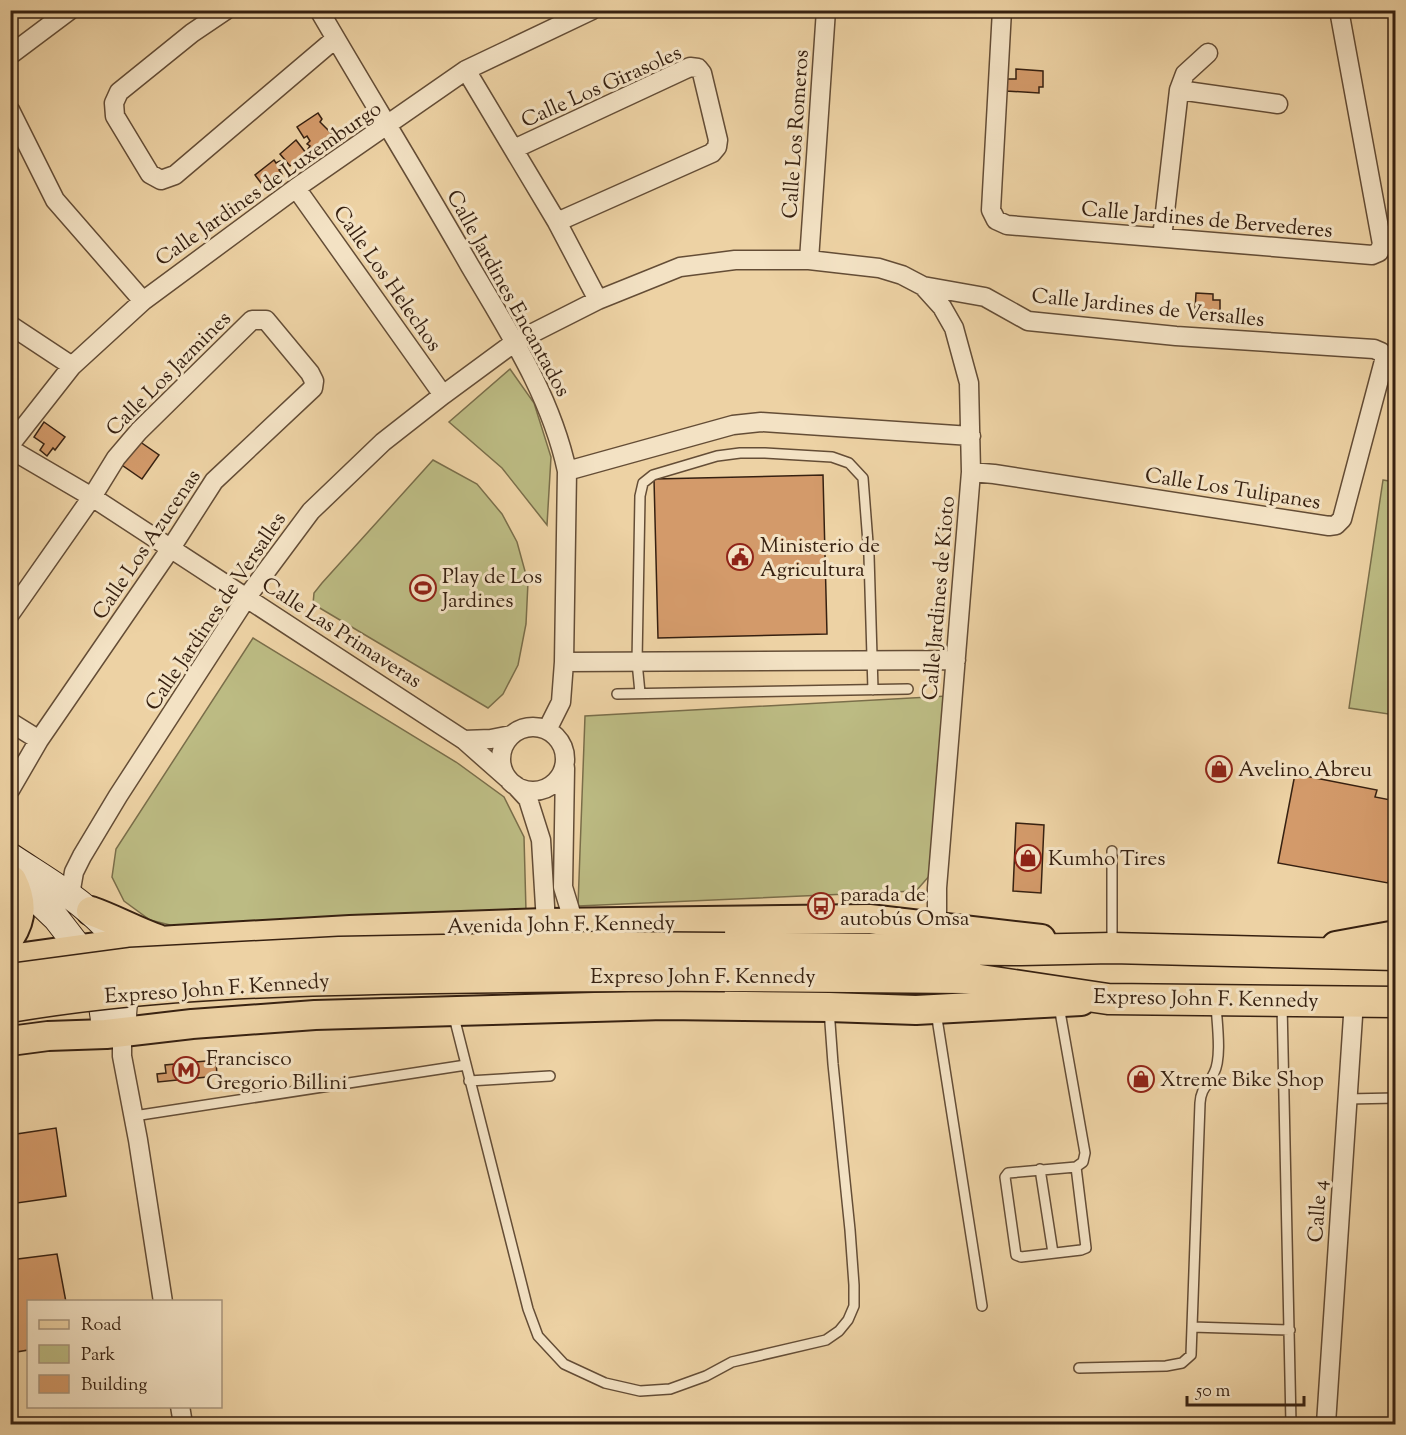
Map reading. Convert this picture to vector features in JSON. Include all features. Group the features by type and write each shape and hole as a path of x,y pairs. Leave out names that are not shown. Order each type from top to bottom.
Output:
{"highway":[{"name":"Expreso John F. Kennedy","path":"10,979 130,963 327,953 596,946 725,962 968,978 1108,999 1395,1002"},
{"name":"Expreso John F. Kennedy","path":"10,1007 51,1000 176,987 299,980 634,975 725,962 1021,950 1112,948 1395,955"}],"main road":[{"path":"11,872 80,903 134,931 170,941"},
{"path":"10,937 21,909 20,896 11,872"},
{"path":"11,872 56,918 97,972 117,1040"},
{"path":"80,903 107,927 117,944 126,972 117,1040"},
{"name":"Avenida John F. Kennedy","path":"23,958 117,944 350,930 560,923 869,919 1112,948"},
{"path":"1299,953 1395,935"},
{"path":"170,941 145,965 142,976 143,986 155,1007 168,1015 192,1024"},
{"path":"23,958 55,969 69,991 69,1011 66,1020 48,1036"},
{"path":"10,1041 48,1036 117,1040 192,1024 315,1015 664,1005 916,1010 1108,999"}],"street":[{"path":"10,55 46,18 69,10"},
{"path":"226,10 192,33 119,92 114,103 114,116 150,174 161,180 175,176 335,39"},
{"name":"Calle Jardines Encantados","path":"319,10 515,342 542,395 560,440 567,471 564,663 561,702 547,730"},
{"name":"Calle Jardines de Luxemburgo","path":"10,447 72,366 143,301 296,188 466,70 592,10"},
{"name":"Calle Los Romeros","path":"809,261 825,10"},
{"name":"Calle Jardines de Bervederes","path":"1002,10 991,210 996,220 1007,225 1372,255 1379,252 1382,244 1339,10"},
{"path":"1162,238 1179,90 1185,74 1208,53"},
{"name":"Calle Los Girasoles","path":"514,149 690,67 698,68 702,73 718,140 717,147 712,153 557,222"},
{"path":"466,70 557,222 598,300"},
{"path":"1179,90 1278,104"},
{"path":"10,110 55,200 143,301"},
{"name":"Calle Los Helechos","path":"296,188 442,395"},
{"name":"Calle Jardines de Versalles","path":"80,903 74,872 82,856 247,597 311,511 383,442 442,395 515,342 598,300 680,267 735,260 809,261 879,268 923,286 986,297 1028,321 1176,336 1374,349"},
{"name":"Calle Jardines de Kioto","path":"923,286 942,307 954,328 969,383 971,436 971,472 937,888 937,927"},
{"name":"Calle Los Jazmines","path":"10,614 116,459 140,431 252,320 261,319"},
{"name":"Calle Los Azucenas","path":"10,790 39,740 171,548 214,481 313,388 314,381 310,373 266,320 261,319"},
{"path":"10,325 72,366"},
{"name":"Calle Los Tulipanes","path":"971,472 1336,525 1342,519 1385,365 1385,357 1374,349"},
{"path":"567,471 733,425 761,422 971,436"},
{"name":"Calle Las Primaveras","path":"10,447 247,597 464,740 528,799 541,840 560,923"},
{"path":"564,663 956,660"},
{"path":"10,722 39,740"},
{"path":"464,740 491,739 511,735 528,727 547,730 561,743 565,761 560,923"},
{"path":"511,735 501,751 502,770 511,782 525,790 547,787 556,781 565,761"},
{"name":"Calle 4","path":"1326,1425 1354,1001"},
{"path":"117,1040 134,1116 163,1300"},
{"path":"180,1408 183,1425"}],"lane":[{"path":"640,693 637,662 640,496 643,483 653,475 717,456 765,453 832,457 849,463 863,478 874,660 873,690"},
{"path":"617,694 908,689"},
{"path":"1112,851 1112,948"},
{"path":"1079,1368 1166,1366 1182,1363 1191,1355 1200,1094 1214,1073 1217,1060 1216,1000"},
{"path":"1282,1000 1291,1425"},
{"path":"1059,1003 1085,1153 1083,1162 1076,1167 1008,1173 1005,1177 1016,1255 1021,1257 1086,1248 1076,1167"},
{"path":"453,1012 528,1309 538,1336 564,1364 605,1383 640,1391 670,1389 706,1376 732,1362 826,1340 839,1331 848,1320 854,1306 854,1285 829,1007"},
{"path":"936,1009 982,1306"},
{"path":"134,1116 466,1065"},
{"path":"470,1081 550,1076"},
{"path":"1347,1099 1395,1098"},
{"path":"1040,1170 1053,1253"},
{"path":"1191,1327 1290,1330"}],"green space":[{"path":"510,369 534,403 551,457 547,525 502,468 449,422"},
{"name":"Play de Los Jardines","path":"433,460 477,484 502,514 517,542 528,582 526,624 518,665 503,694 488,708 313,604 314,593 322,583"},
{"path":"1383,480 1395,482 1395,715 1349,708"},
{"path":"253,638 456,762 504,797 524,837 526,911 182,928 150,920 124,901 112,877 116,849"},
{"path":"947,696 931,874 916,891 578,906 585,716"}],"building":[{"path":"1016,69 1043,71 1043,87 1039,87 1039,93 1006,91 1007,79 1016,79"},
{"path":"318,113 322,119 320,122 336,138 318,155 308,149 310,146 307,144 310,141 307,136 304,138 297,127"},
{"path":"296,140 306,153 290,166 280,154"},
{"path":"274,160 276,163 280,161 284,167 279,170 282,174 264,187 255,175"},
{"path":"1196,293 1213,294 1213,300 1220,300 1220,312 1195,310"},
{"path":"44,422 65,437 47,456 40,450 44,444 34,437"},
{"path":"136,439 159,455 142,479 119,463"},
{"name":"Ministerio de Agricultura","path":"823,475 827,634 658,638 654,479"},
{"path":"1295,774 1377,790 1375,797 1396,801 1396,845 1388,883 1278,863"},
{"name":"Kumho Tires","path":"1016,823 1044,825 1041,893 1013,891"},
{"name":"Francisco Gregorio Billini","path":"216,1060 217,1076 158,1082 157,1074 166,1073 165,1065"},
{"path":"56,1128 66,1196 10,1204 10,1135"},
{"path":"57,1254 66,1300 27,1300 27,1350 10,1353 10,1260"}],"place":[{"name":"Ministerio de Agricultura","path":"740,557"},
{"name":"Play de Los Jardines","path":"423,588"},
{"name":"Avelino Abreu","path":"1219,769"},
{"name":"Kumho Tires","path":"1028,858"},
{"name":"parada de autobús Omsa","path":"821,906"},
{"name":"Francisco Gregorio Billini","path":"186,1070"},
{"name":"Xtreme Bike Shop","path":"1141,1079"}]}
